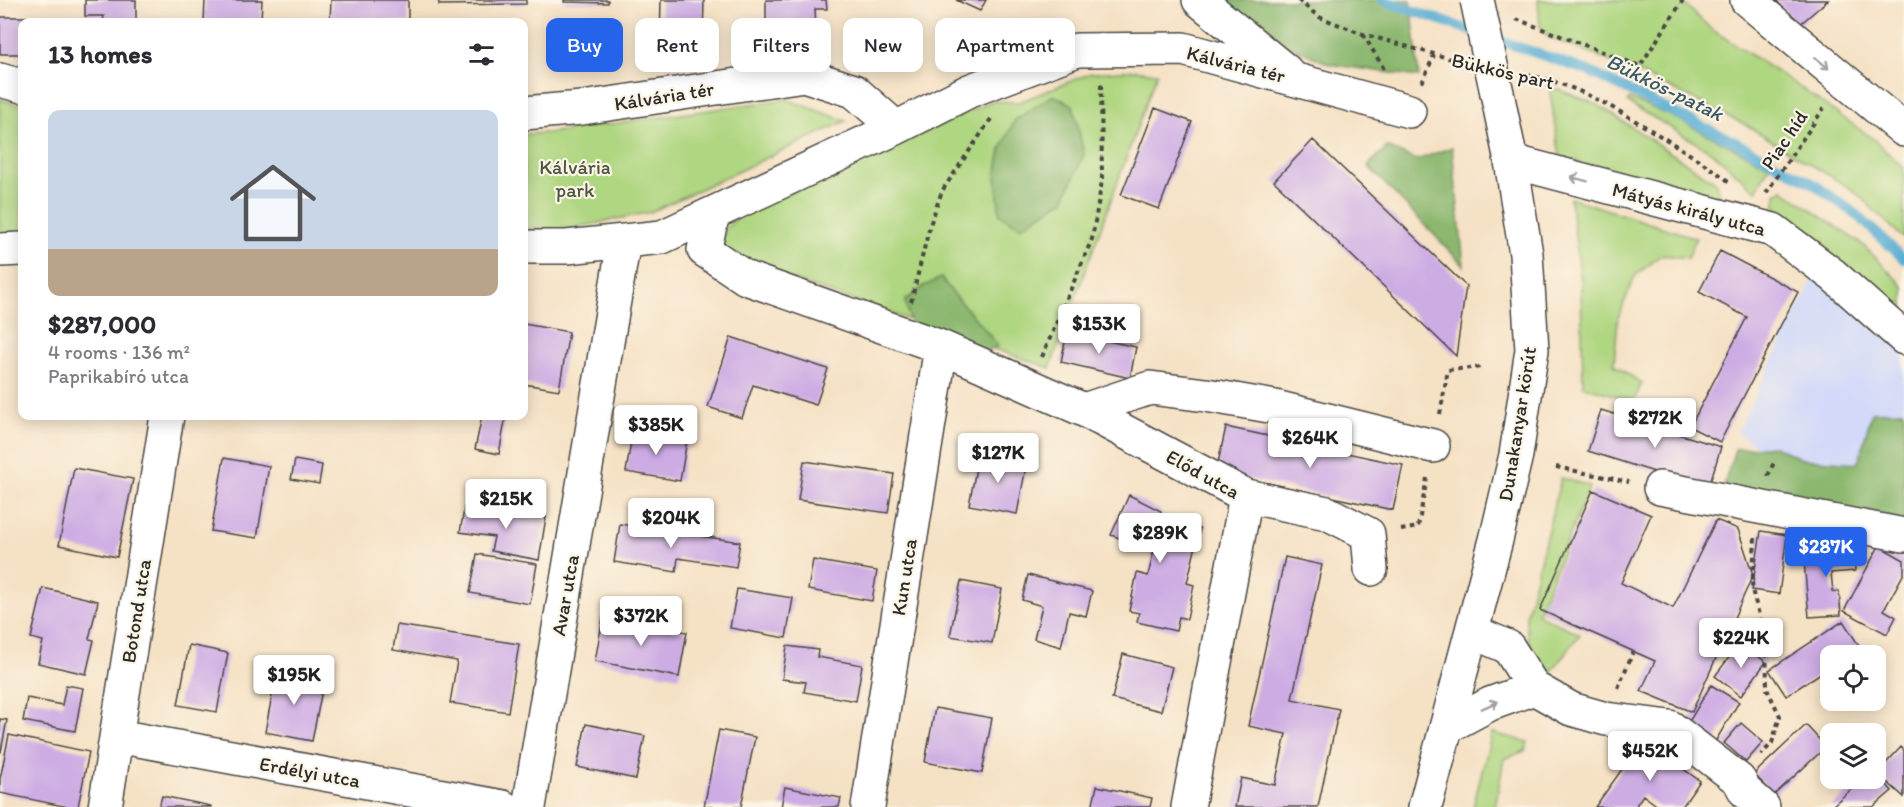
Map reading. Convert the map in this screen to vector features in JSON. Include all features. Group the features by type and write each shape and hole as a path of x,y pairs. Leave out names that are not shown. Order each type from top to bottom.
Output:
{"street":[{"path":"1199,0 1294,78"},
{"name":"Dunakanyar körút","path":"1425,807 1473,632 1516,455 1532,350 1526,254 1511,161 1508,83 1478,0"},
{"path":"1747,0 1904,130"},
{"name":"Kálvária tér","path":"528,247 567,247 662,237 896,128 969,90 1077,50 1183,49 1409,111"},
{"name":"Kálvária tér","path":"528,113 582,108 804,75 854,90 896,128"},
{"path":"0,80 18,85"},
{"name":"Mátyás király utca","path":"1511,161 1773,230 1833,275 1904,338"},
{"path":"712,214 704,250 746,278 941,347"},
{"name":"Avar utca","path":"529,807 624,241"},
{"path":"0,250 18,249"},
{"name":"Előd utca","path":"941,347 1084,410 1246,496 1188,807"},
{"name":"Kun utca","path":"867,807 941,347"},
{"path":"1084,410 1150,388 1275,407 1433,446"},
{"name":"Botond utca","path":"105,807 166,420"},
{"path":"1660,488 1904,535"},
{"path":"1246,496 1327,513 1368,534 1371,569"},
{"path":"1473,632 1508,647 1534,688 1571,709 1606,719 1670,728 1739,780 1745,791 1763,807"},
{"path":"1447,727 1490,704 1534,688"},
{"name":"Erdélyi utca","path":"117,736 503,807"}],"path":[{"name":"Bükkös part","path":"1298,0 1319,17 1364,34 1456,61"},
{"path":"1510,16 1640,66 1683,0"},
{"path":"1042,358 1092,239 1102,181 1100,50"},
{"name":"Bükkös part","path":"1508,83 1550,79 1603,101 1702,161 1740,190"},
{"name":"Piac híd","path":"1769,188 1823,109"},
{"path":"912,310 911,302 930,225 942,191 991,118"},
{"path":"1448,370 1483,367"},
{"path":"1556,467 1660,488"},
{"path":"1739,780 1772,743 1780,716 1767,689 1766,639 1752,590 1756,507"}],"shaded area":[{"path":"1820,265 1904,342 1904,470 1817,491 1737,432"}],"green space":[{"path":"1222,0 1411,0 1419,77 1329,64 1256,31"},
{"path":"1538,0 1680,0 1711,29 1871,137 1904,168 1904,239 1853,190 1746,125 1637,72 1548,37 1540,27"},
{"path":"1135,70 1157,73 1050,368 729,258 722,247 724,230 740,215 992,101 1019,102 1091,73"},
{"path":"1549,86 1598,105 1715,182 1722,203 1560,157"},
{"path":"1053,95 1073,105 1084,154 1064,200 1021,227 1000,215 996,176 1001,149 1015,120"},
{"path":"0,99 18,105 18,233 0,234"},
{"name":"Kálvária park","path":"786,99 846,121 651,212 569,229 528,228 528,134 548,133"},
{"path":"1630,99 1667,114 1769,166 1756,191 1712,152 1627,102"},
{"path":"1387,147 1417,160 1452,147 1464,266 1368,166"},
{"path":"1783,190 1863,245 1904,287 1904,327 1859,280 1775,207 1776,194"},
{"path":"1570,198 1696,238 1688,258 1661,255 1635,276 1618,318 1614,365 1642,383 1634,401 1583,386 1581,281"},
{"path":"941,278 998,346 982,353 911,324 905,301 924,286"},
{"path":"1904,411 1904,548 1718,505 1735,449 1774,446 1802,459 1858,463 1872,412"},
{"path":"1561,478 1590,486 1537,614 1580,634 1551,672 1531,647 1527,634 1526,616"},
{"path":"1492,733 1528,742 1525,751 1504,759 1495,807 1473,807"}],"building":[{"path":"85,0 136,0 136,18 85,16"},
{"path":"205,0 262,0 261,18 204,18"},
{"path":"331,0 408,0 408,18 330,18"},
{"path":"439,0 526,0 526,4 439,5"},
{"path":"564,0 608,0 608,3 564,2"},
{"path":"661,0 704,0 704,18 661,18"},
{"path":"766,0 826,0 827,9 815,9 815,18 766,18"},
{"path":"956,0 986,0 980,11"},
{"path":"1776,0 1828,0 1798,26"},
{"path":"0,17 42,17 18,18 18,54 0,54"},
{"path":"1155,108 1192,122 1159,209 1121,195"},
{"path":"1313,140 1466,286 1456,356 1274,181"},
{"path":"1720,251 1798,292 1720,442 1690,427 1747,317 1699,292"},
{"path":"528,325 569,332 559,390 528,385"},
{"path":"1067,332 1136,347 1130,378 1061,362"},
{"path":"731,337 828,369 816,405 753,385 742,418 708,407"},
{"path":"1601,410 1721,447 1708,489 1588,451"},
{"path":"481,420 505,420 499,454 475,449"},
{"path":"1226,427 1403,465 1393,510 1216,472"},
{"path":"633,430 687,440 680,481 626,472"},
{"path":"979,453 1027,462 1017,514 969,505"},
{"path":"224,458 269,466 257,538 211,531"},
{"path":"295,460 322,465 319,484 291,479"},
{"path":"804,461 894,474 888,513 798,500"},
{"path":"74,468 133,479 117,557 59,545"},
{"path":"1593,490 1651,515 1621,583 1673,608 1716,520 1738,529 1753,575 1692,712 1641,691 1655,661 1540,610"},
{"path":"1129,495 1161,511 1159,515 1200,529 1187,583 1194,585 1187,619 1179,617 1176,631 1137,622 1139,613 1129,611 1137,573 1148,576 1154,550 1111,535"},
{"path":"465,504 546,517 539,560 491,551 494,537 460,532"},
{"path":"620,524 740,542 736,567 678,558 676,572 614,562"},
{"path":"1761,531 1787,535 1779,594 1752,590"},
{"path":"1853,546 1855,571 1831,573 1833,592 1839,591 1841,615 1809,617 1803,550"},
{"path":"1879,546 1904,560 1904,573 1884,610 1896,617 1887,634 1844,611"},
{"path":"477,554 537,564 530,604 470,593"},
{"path":"1285,557 1322,565 1292,699 1339,709 1318,807 1235,807 1241,778 1275,785 1286,734 1248,726"},
{"path":"813,560 877,571 872,601 808,590"},
{"path":"1028,575 1092,591 1086,616 1069,612 1061,647 1034,639 1042,606 1022,600"},
{"path":"961,581 1002,589 992,643 950,636"},
{"path":"43,588 98,601 89,639 94,640 86,674 38,663 43,641 31,638"},
{"path":"737,589 793,598 786,638 730,628"},
{"path":"603,617 687,632 679,677 595,661"},
{"path":"1843,621 1859,645 1820,645 1820,674 1786,696 1769,670"},
{"path":"397,625 519,644 508,712 450,703 457,661 393,650"},
{"path":"1740,643 1766,662 1741,696 1715,676"},
{"path":"189,645 228,653 217,712 178,705"},
{"path":"787,646 818,650 817,657 862,665 856,701 804,692 806,682 782,679"},
{"path":"1123,654 1172,667 1161,711 1112,699"},
{"path":"277,670 324,680 312,741 265,732"},
{"path":"66,685 83,688 75,731 23,721 27,698 62,705"},
{"path":"1711,685 1739,702 1715,742 1687,725"},
{"path":"935,708 992,718 982,773 925,762"},
{"path":"0,719 7,720 1,752 0,752"},
{"path":"1741,723 1763,742 1746,762 1724,743"},
{"path":"586,724 645,736 636,779 577,767"},
{"path":"1806,725 1820,740 1820,753 1774,795 1754,774"},
{"path":"719,730 755,737 741,807 704,807"},
{"path":"9,735 89,752 78,807 0,793 0,779"},
{"path":"1643,740 1700,781 1682,807 1659,807 1643,795 1635,807 1595,807"},
{"path":"1901,747 1904,750 1904,797 1886,781 1886,763"},
{"path":"1886,784 1892,791 1873,807 1831,807 1851,789 1886,789"},
{"path":"1097,786 1152,798 1150,807 1092,807"},
{"path":"785,787 841,798 839,807 781,807"},
{"path":"162,796 211,806 211,807 159,807"}],"waterway":[{"name":"Bükkös-patak","path":"1382,0 1588,71 1731,140 1814,184 1857,215 1904,259"}]}
